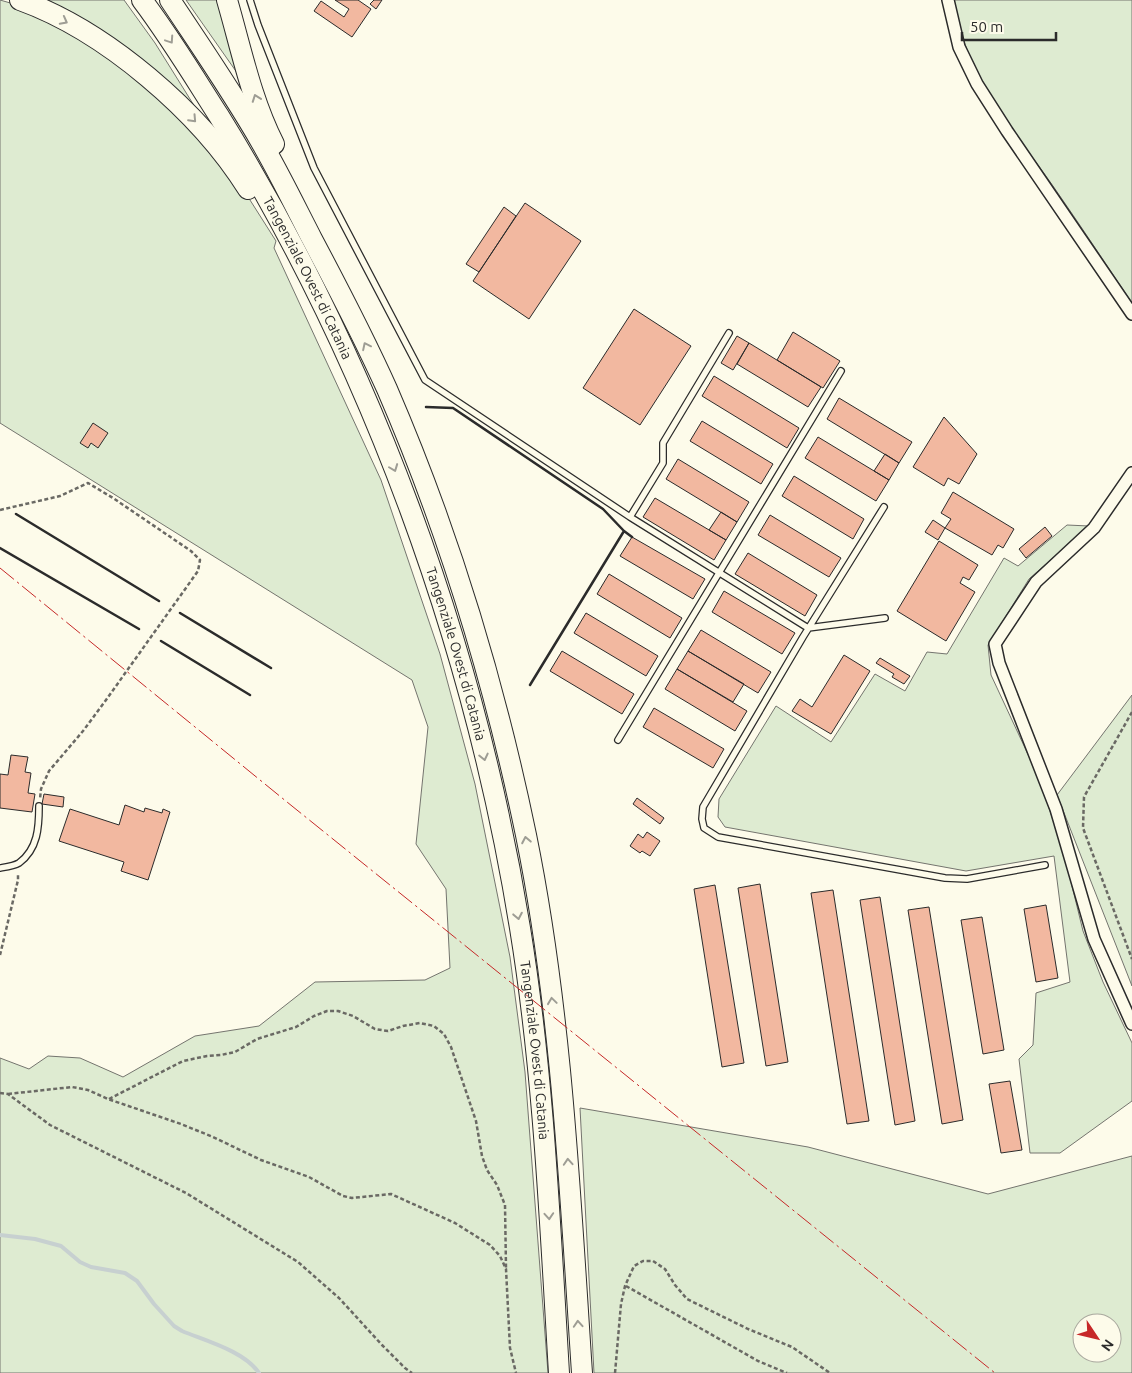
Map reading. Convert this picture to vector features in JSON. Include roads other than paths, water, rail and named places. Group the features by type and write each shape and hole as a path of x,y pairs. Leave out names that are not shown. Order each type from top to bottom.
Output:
{"highway":[{"path":"20,0 64,20 95,38 125,59 190,116 215,144 241,176 260,208 283,249 339,362 375,423"},
{"name":"Tangenziale Ovest di Catania","path":"142,0 242,154 285,230 330,321 375,423 418,533 462,666 503,840 520,929 544,1125 559,1373"},
{"name":"Tangenziale Ovest di Catania","path":"170,0 260,140 346,303 386,388 439,523 483,658 526,836 548,974 564,1114 582,1373"},
{"path":"227,0 242,57 270,135 299,191 346,303"}],"street":[{"path":"948,0 959,47 976,84 1006,131 1132,314"},
{"path":"1132,473 1094,528 1036,582 995,644 999,663 1056,809 1094,939 1132,1024"}],"lane":[{"path":"250,0 314,168 425,380 630,517 808,628 885,618"},
{"path":"630,517 663,463 663,443 729,333"},
{"path":"618,740 841,371"},
{"path":"884,507 808,628 703,807 702,820 704,828 718,837 946,878 967,878 1045,865"},
{"path":"0,868 18,864 36,843 39,825 39,806"}],"waterway":[{"path":"0,1235 35,1239 61,1246 80,1262 91,1267 125,1273 137,1281 174,1326 234,1353 252,1365 259,1373"}]}
